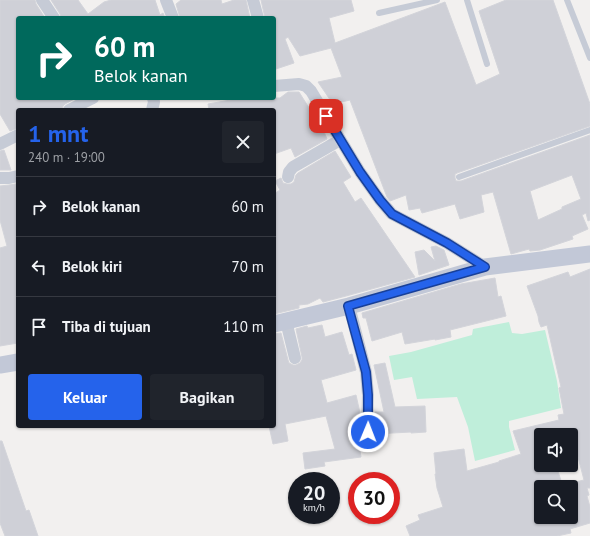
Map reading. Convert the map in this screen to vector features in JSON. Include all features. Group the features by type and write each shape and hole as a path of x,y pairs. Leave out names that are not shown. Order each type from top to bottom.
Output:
{"street":[{"path":"42,0 53,16"},
{"path":"166,0 172,16"},
{"path":"253,0 257,16"},
{"path":"276,84 299,84 306,86 311,91 360,172 392,214 447,243 485,267"},
{"path":"73,108 89,100"},
{"path":"0,144 16,136"},
{"path":"288,177 292,168 340,140"},
{"path":"0,178 16,176"},
{"path":"295,358 280,322 348,306 485,267 590,254"},
{"path":"348,306 366,372 368,395 368,432"},
{"path":"0,365 16,362"}],"lane":[{"path":"379,13 437,0"},
{"path":"467,0 487,64"},
{"path":"567,0 590,58"},
{"path":"459,177 590,130"}],"green space":[{"path":"509,322 512,333 522,334 545,330 557,381 561,408 509,421 509,427 515,450 475,461 468,427 457,397 417,399 412,377 394,380 389,356 411,352 472,335 473,329"}],"building":[{"path":"0,0 35,0 44,16 16,16 16,100 72,100 65,104 62,108 16,108 16,129 10,131 0,114"},
{"path":"51,0 78,0 88,14 104,2 111,0 155,0 160,15 163,13 164,16 60,16"},
{"path":"181,0 221,0 222,4 234,0 246,0 250,16 179,16 176,4"},
{"path":"261,0 351,0 354,11 329,18 335,43 445,2 476,85 500,74 479,11 506,0 553,0 590,104 590,126 457,173 455,174 455,178 456,181 461,181 590,135 590,220 588,221 586,213 582,215 588,229 572,236 573,239 540,250 530,251 529,249 511,254 493,192 481,195 484,212 460,219 455,204 422,213 420,208 409,210 406,195 390,201 387,197 350,100 333,104 318,82 342,77 331,48 300,56 288,37 285,39 294,63 276,69 276,16 265,16","holes":["572,175 581,199 562,207 562,209 538,220 530,191"]},
{"path":"288,92 299,92 311,111 318,129 322,127 327,139 295,157 291,148 276,153 276,108 209,108 208,104 231,100 276,100 276,98 280,98"},
{"path":"4,150 11,170 0,170 0,151"},
{"path":"335,151 351,177 343,182 355,202 361,198 415,277 323,302 320,298 308,304 299,305 299,308 276,314 276,193 280,190 276,180 281,178 283,183 291,184 294,182 298,173"},
{"path":"16,184 16,343 0,346 0,248 7,246 0,220 0,186"},
{"path":"436,246 444,250 449,265 419,275 415,252 424,250 435,261 431,247"},
{"path":"590,269 590,488 587,488 589,495 587,496 590,507 590,523 570,529 571,533 557,536 410,536 406,526 420,520 418,515 443,507 437,488 434,453 464,449 467,471 499,462 521,454 513,431 559,420 558,415 564,414 559,388 561,387 547,325 541,327 527,286 568,272 570,277","holes":["534,428 578,428 578,457 584,480 578,481 578,524 534,524 534,480 561,480 558,472 534,472"]},
{"path":"495,278 498,297 501,296 506,316 450,330 451,337 435,340 405,344 402,332 372,341 366,318 363,318 362,313 461,284"},
{"path":"322,325 325,337 342,332 349,355 352,354 356,370 321,380 327,403 356,395 360,413 361,437 358,438 361,457 324,462 325,466 305,469 303,453 335,449 326,416 285,424 288,441 273,444 269,428 276,428 276,334 281,333 289,363 296,365 300,363 302,357 296,329 307,326 308,328"},
{"path":"385,363 395,407 425,406 426,432 374,434 375,412 384,412 374,365"},
{"path":"0,441 2,441 26,511 29,510 38,536 5,536 0,523"}],"route":[{"path":"326,116 360,172 392,214 447,243 485,267 348,306 366,372 368,395 368,432"}]}
